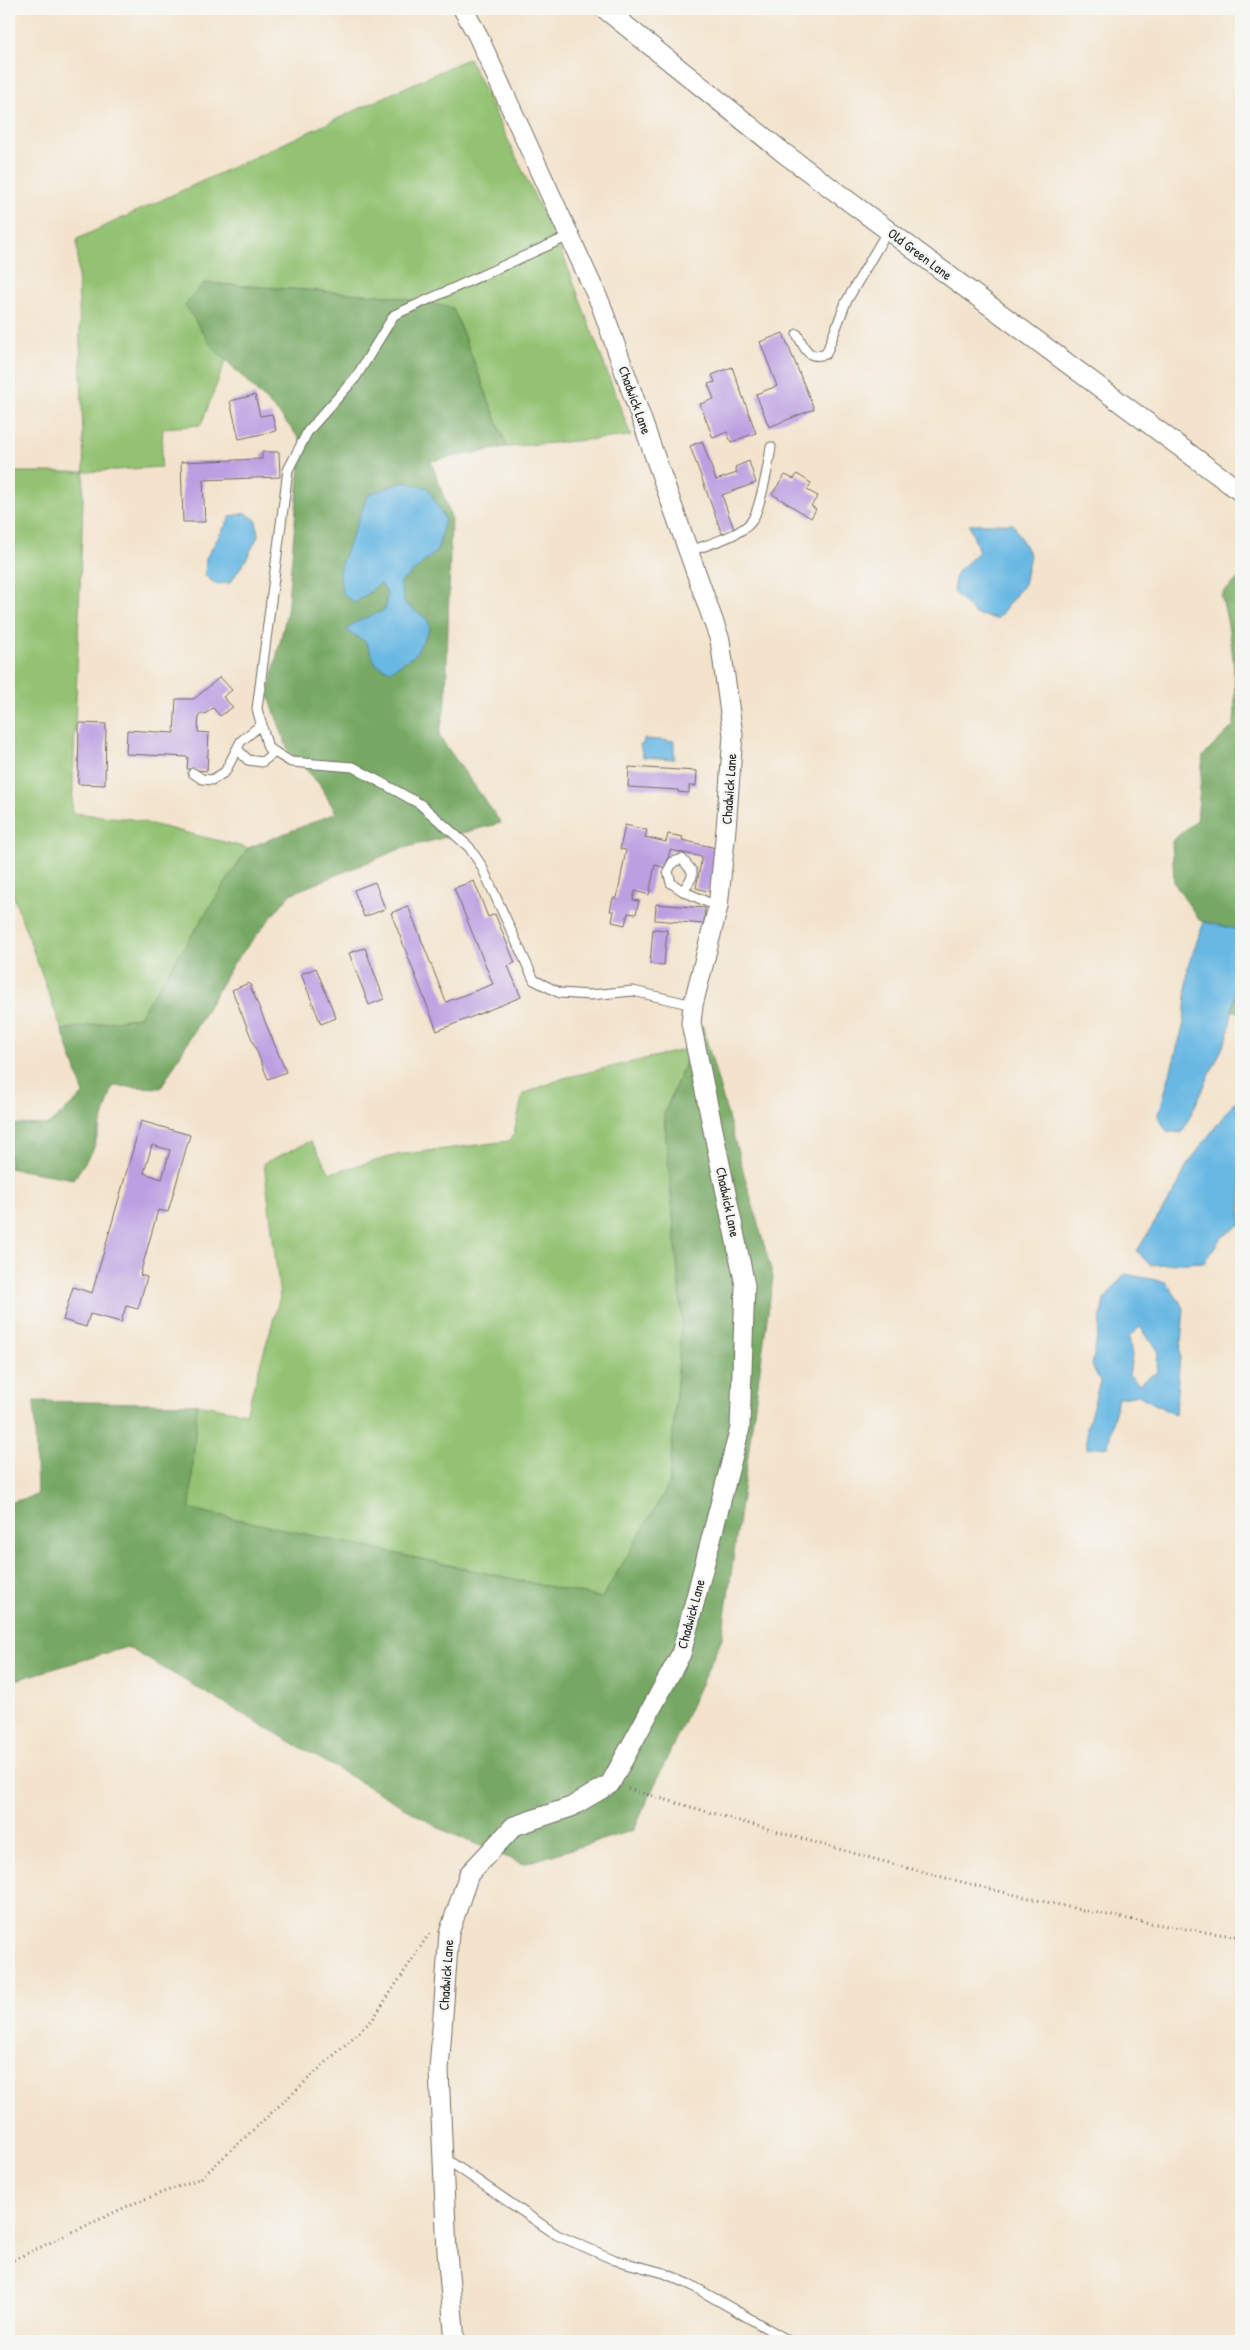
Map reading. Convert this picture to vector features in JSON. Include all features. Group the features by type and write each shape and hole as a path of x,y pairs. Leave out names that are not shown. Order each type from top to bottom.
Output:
{"street":[{"name":"Chadwick Lane","path":"455,2341 447,2252 439,2070 449,1933 468,1874 514,1826 571,1807 610,1784 681,1654 740,1428 745,1285 692,1023 693,1004 718,907 732,735 720,640 601,304 477,34 463,9"},
{"name":"Old Green Lane","path":"605,9 784,154 1241,492"}],"lane":[{"path":"797,334 808,353 817,356 826,354 846,302 888,230"},
{"path":"569,236 394,315 356,377 308,431 288,470 257,709 268,748 290,762 353,767 420,804 469,847 480,866 534,980 560,993 590,994 633,991 693,1004"},
{"path":"688,552 732,535 751,522 763,487 771,447"},
{"path":"193,773 202,779 212,780 225,772 241,741 262,724"},
{"path":"238,750 248,760 262,762 275,752"},
{"path":"683,892 718,907"},
{"path":"443,2157 557,2235 614,2260 664,2273 691,2285 789,2341"}],"path":[{"path":"610,1784 979,1887 1178,1929 1241,1937"},
{"path":"9,2262 132,2204 201,2178 373,2019 435,1925"}],"green space":[{"path":"469,58 565,260 631,436 507,447 453,308 391,296 204,283 210,344 226,360 201,425 163,428 161,467 84,472 77,239"},
{"path":"204,283 391,296 453,308 507,447 431,461 451,517 446,700 439,736 501,823 400,849 290,894 233,964 161,1088 113,1086 93,1150 74,1179 9,1168 9,1124 48,1125 84,1094 62,1030 139,1017 248,848 336,813 320,785 288,750 268,694 287,612 302,442 281,416 210,344 185,305","holes":["404,482 445,520 437,551 400,583 405,604 427,619 376,664 366,642 346,630 356,622 385,610 387,594 381,583 355,603 342,562 368,495"]},
{"path":"9,472 84,472 72,813 131,819 248,848 139,1017 62,1030 9,884"},
{"path":"1241,576 1241,933 1199,920 1174,883 1172,841 1197,820 1203,756 1234,725 1235,692 1233,660 1229,628 1221,595"},
{"path":"1241,982 1241,1012 1232,1011 1236,987"},
{"path":"702,1024 773,1277 722,1638 634,1830 523,1864 443,1830 127,1647 9,1682 9,1503 37,1495 34,1401 197,1404 190,1509 602,1598 669,1485 682,1318 664,1114"},
{"path":"691,1048 664,1114 682,1318 669,1485 602,1598 189,1509 197,1404 246,1413 280,1297 264,1163 311,1141 330,1173 397,1155 509,1141 514,1133 523,1094 564,1078"}],"water":[{"path":"404,482 428,488 445,520 437,551 400,583 405,604 427,619 430,628 415,655 390,671 376,664 366,642 346,630 356,622 385,610 387,594 381,583 355,603 343,594 339,572 368,495"},
{"path":"246,513 256,520 258,536 247,558 230,583 215,584 205,575 206,558 231,516"},
{"path":"969,524 1013,524 1030,555 1024,584 997,619 975,614 953,592 956,573 979,552"},
{"path":"644,739 674,741 674,759 643,757 640,745 643,744"},
{"path":"1204,922 1235,929 1241,933 1241,982 1236,987 1228,1036 1182,1133 1167,1131 1158,1117 1184,1023 1188,966"},
{"path":"1234,1102 1241,1103 1241,1224 1221,1238 1204,1262 1150,1265 1137,1251 1177,1187 1187,1165"},
{"path":"1125,1274 1166,1282 1184,1308 1175,1415 1138,1395 1118,1398 1108,1446 1087,1449 1087,1428 1100,1381 1092,1366 1104,1300","holes":["1140,1327 1158,1350 1157,1372 1139,1384 1129,1375 1132,1356 1129,1337"]}],"building":[{"path":"783,333 814,409 769,427 756,394 777,386 760,342"},
{"path":"732,367 756,433 731,442 727,432 713,438 700,404 714,399 708,384 715,382 712,375"},
{"path":"255,395 260,416 272,414 276,431 239,439 230,401"},
{"path":"702,441 716,480 737,473 735,467 749,461 756,483 722,495 734,530 722,534 690,446"},
{"path":"262,452 279,452 280,477 203,480 205,522 183,522 181,462 262,459"},
{"path":"797,474 811,483 807,490 818,496 811,506 816,509 811,518 772,494 785,475 794,479"},
{"path":"220,677 232,690 223,697 233,707 220,716 213,708 205,714 199,714 198,732 209,733 207,771 187,769 188,757 126,754 127,730 174,733 176,699 194,699"},
{"path":"79,723 106,724 105,785 78,784"},
{"path":"629,767 697,771 696,786 689,786 689,793 678,792 678,790 628,787"},
{"path":"625,825 647,830 645,837 666,842 668,834 683,837 682,840 720,849 710,892 696,888 702,857 670,850 666,868 655,865 649,895 635,891 633,900 639,901 636,914 628,913 625,925 612,922 614,911 610,911 613,898 617,898 626,850 620,849"},
{"path":"474,881 488,917 495,914 515,963 508,966 521,997 437,1031 391,913 408,906 446,1002 493,984 454,888"},
{"path":"375,882 385,909 364,917 354,890"},
{"path":"656,904 705,908 704,924 655,920"},
{"path":"653,929 667,930 664,965 650,964"},
{"path":"365,948 384,999 369,1005 349,953"},
{"path":"316,968 336,1018 321,1024 301,974"},
{"path":"249,983 286,1072 268,1079 232,990"},
{"path":"141,1121 190,1135 168,1212 158,1210 140,1275 147,1277 138,1309 126,1306 121,1322 90,1314 86,1327 63,1320 73,1287 92,1293","holes":["152,1145 170,1150 162,1179 144,1173"]}]}
